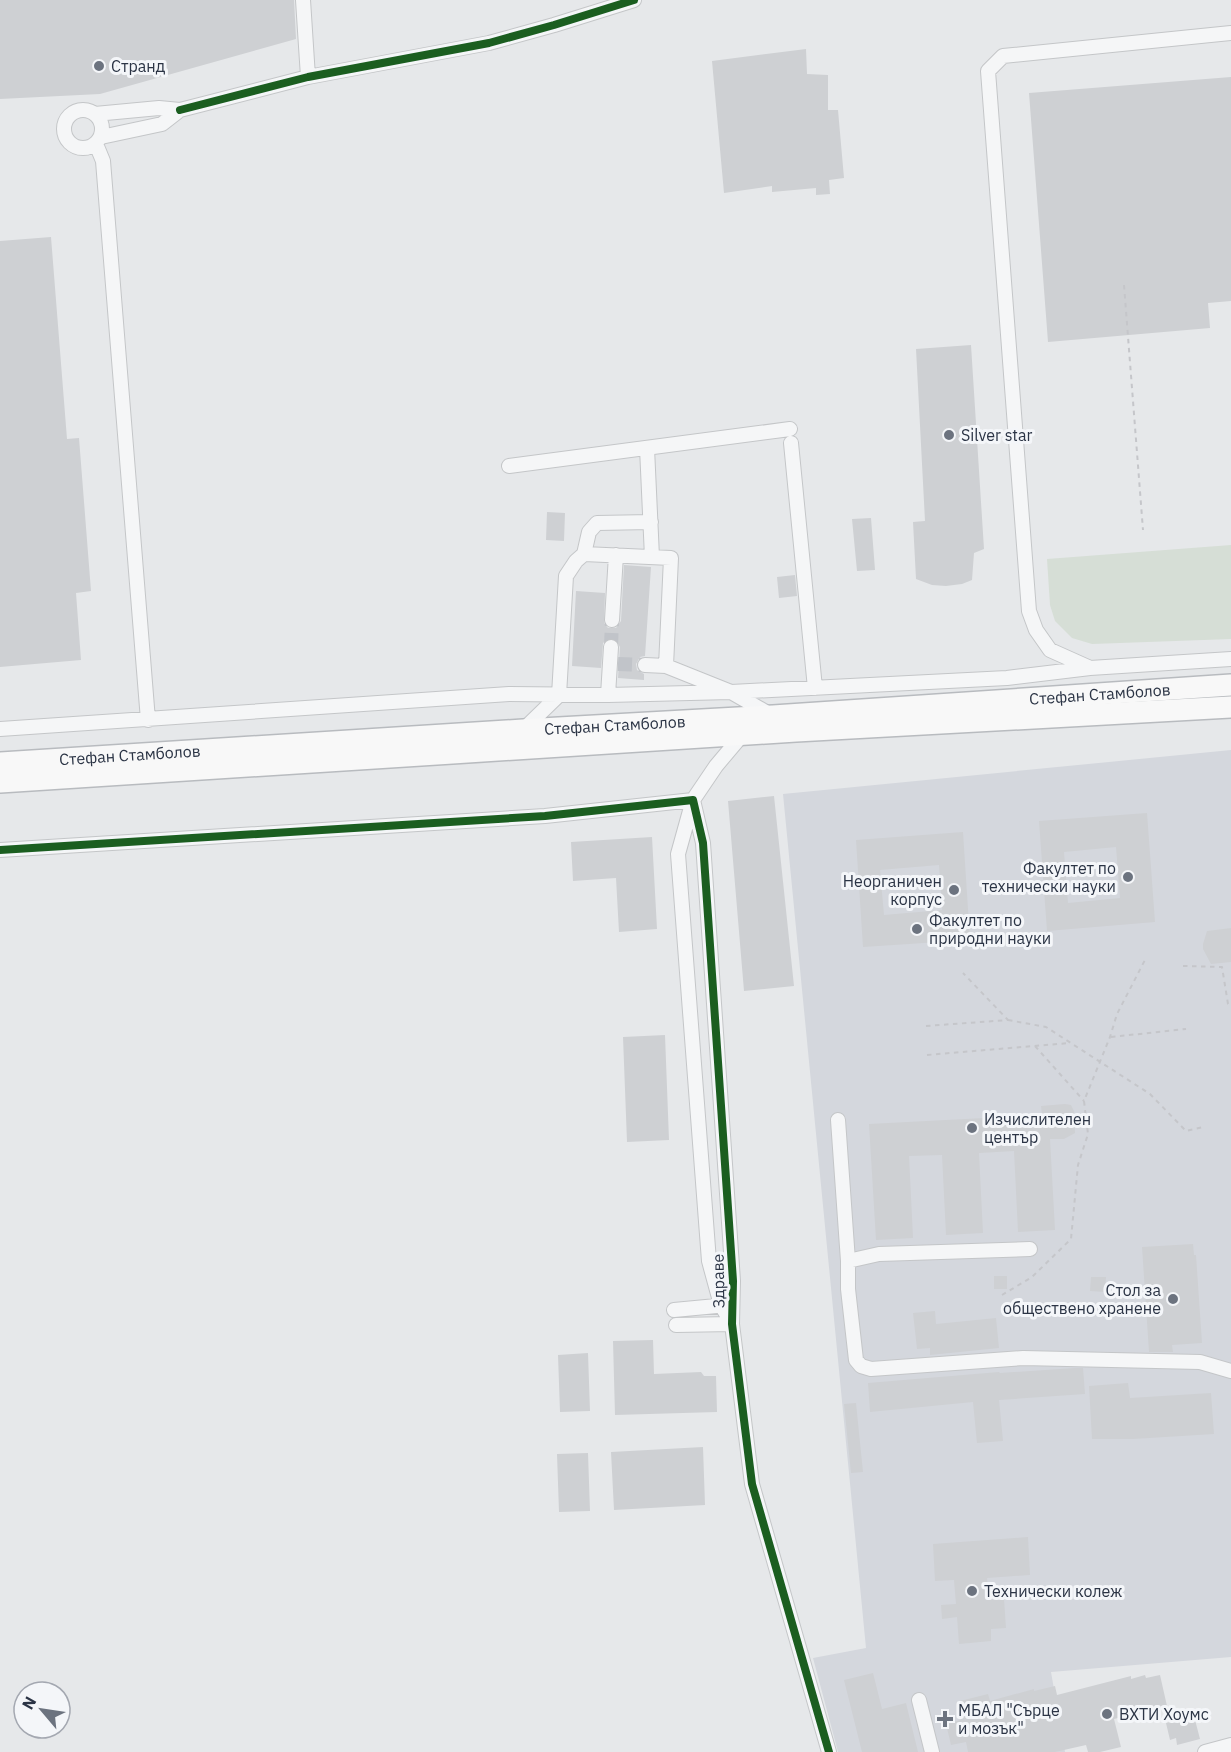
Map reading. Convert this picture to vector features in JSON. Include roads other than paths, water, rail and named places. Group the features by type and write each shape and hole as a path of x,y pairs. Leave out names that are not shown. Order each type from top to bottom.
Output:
{"highway":[{"name":"Стефан Стамболов","path":"0,763 773,716 1231,685"},
{"name":"Стефан Стамболов","path":"0,782 743,734 1231,706"}],"street":[{"path":"303,0 308,77"},
{"path":"95,114 159,108 180,110 308,77 489,43 634,0"},
{"path":"1090,668 1050,650 1036,630 1029,611 988,71 1003,56 1231,33"},
{"path":"148,720 103,161 98,140 102,125 95,114 87,110 79,110 71,114 64,129 66,138 72,145 88,148 98,140 162,124 180,110"},
{"path":"509,466 647,448 790,436 815,688"},
{"path":"647,448 652,557"},
{"path":"523,730 559,695 566,576 584,554 589,532 597,523 651,522"},
{"path":"584,554 671,558 666,666"},
{"path":"612,620 616,555"},
{"path":"608,695 614,663 611,647"},
{"path":"0,729 509,694 608,695 731,692 1007,678 1090,668 1231,659"},
{"path":"645,665 666,666 731,692 773,716"},
{"path":"676,1325 732,1324 727,1305 709,1261 678,854 693,800 716,766 743,734"},
{"path":"0,850 545,816 693,800"},
{"name":"Здраве","path":"693,800 703,843 733,1281 727,1305"},
{"path":"838,1120 848,1289 856,1360 861,1366 871,1369 1023,1358 1200,1362 1231,1371"},
{"path":"848,1261 879,1254 1030,1249"},
{"path":"674,1310 727,1305"},
{"name":"Здраве","path":"732,1324 752,1484 829,1752"},
{"path":"919,1700 932,1752"},
{"path":"1205,1752 1231,1745"}],"tunnel":[{"path":"611,647 612,620"},
{"path":"618,664 645,665"}],"place":[{"name":"Странд","path":"99,66"},
{"name":"Silver star","path":"949,435"},
{"name":"Факултет по технически науки","path":"1128,877"},
{"name":"Неорганичен корпус","path":"954,890"},
{"name":"Факултет по природни науки","path":"917,929"},
{"name":"Изчислителен център","path":"972,1128"},
{"name":"Стол за обществено хранене","path":"1173,1299"},
{"name":"Технически колеж","path":"972,1591"},
{"name":"ВХТИ Хоумс","path":"1107,1714"},
{"name":"МБАЛ \"Сърце и мозък\"","path":"945,1719"}]}
